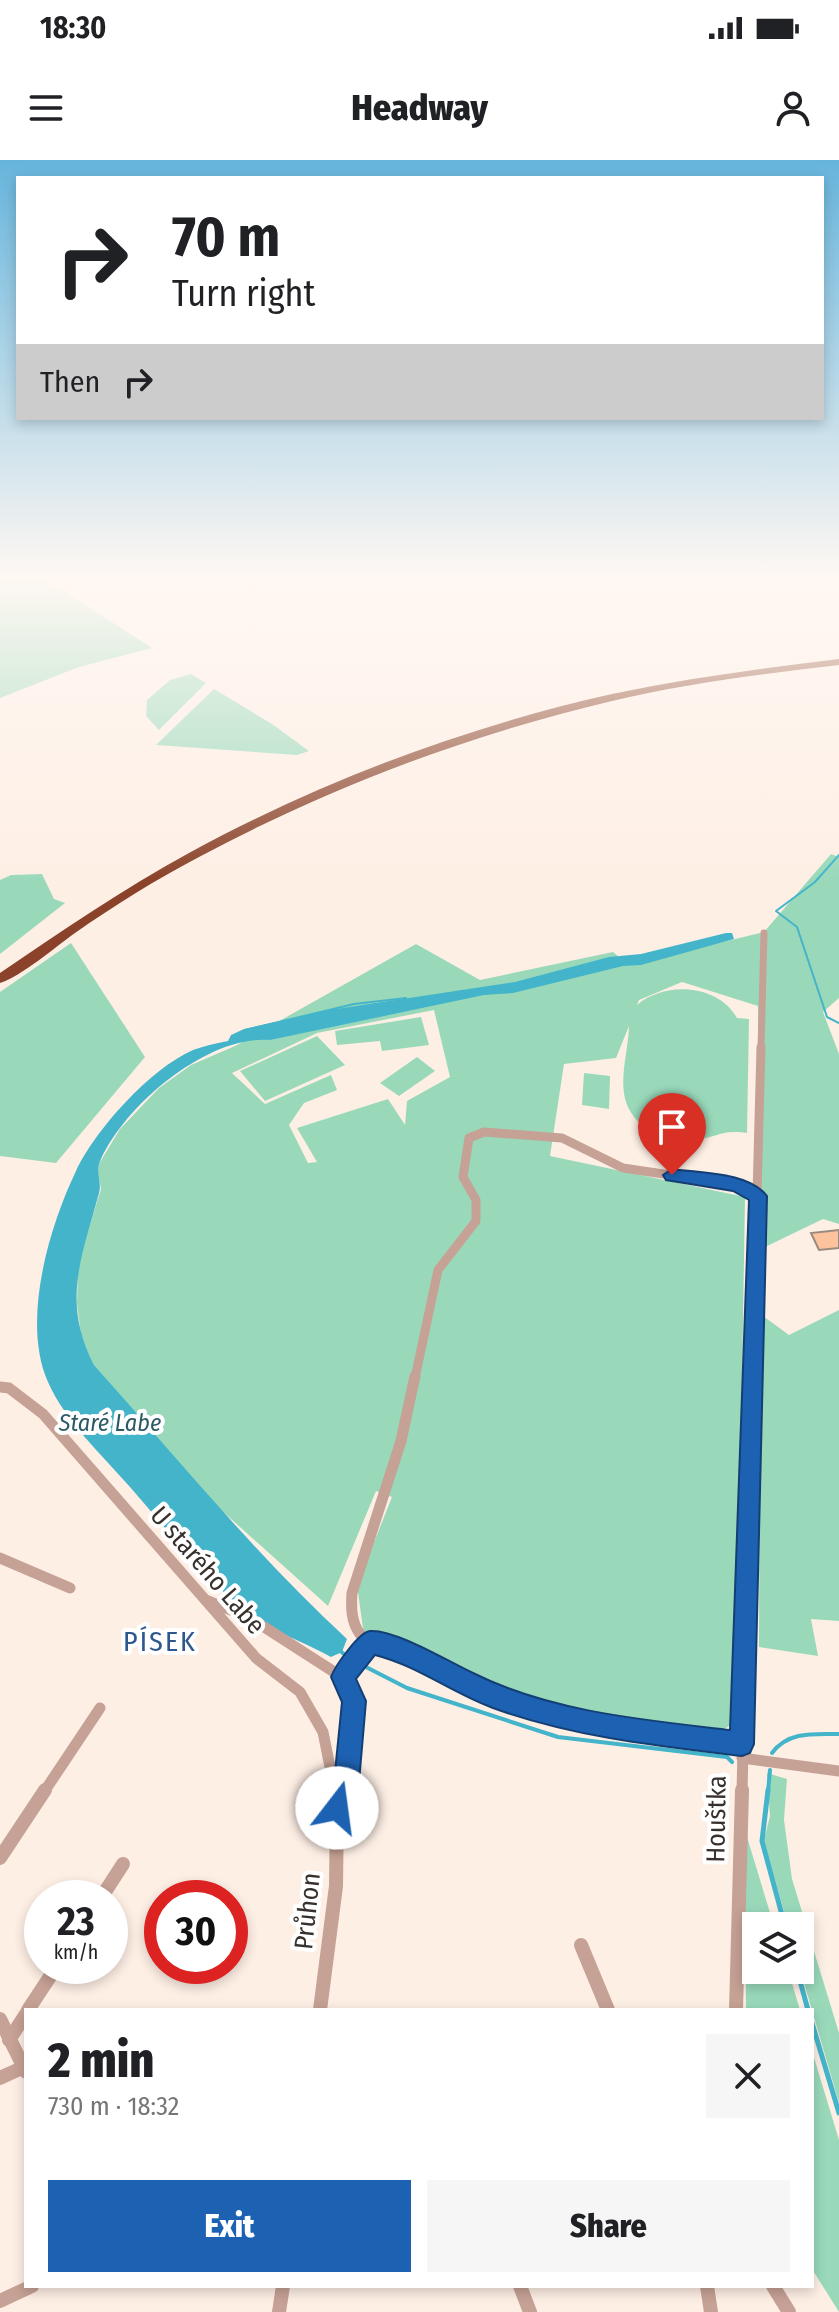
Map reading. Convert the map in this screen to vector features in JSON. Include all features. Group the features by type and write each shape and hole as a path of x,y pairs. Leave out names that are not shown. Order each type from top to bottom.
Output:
{"highway":[{"path":"0,967 66,921 171,857 260,811 400,755 531,717 641,691 702,680"},
{"path":"0,979 76,924 178,862 269,814 371,766"}],"street":[{"name":"Houštka","path":"736,2008 764,933"},
{"path":"758,1196 737,1185 623,1168 562,1138 484,1132 469,1138 463,1172 465,1183 476,1200 477,1218 460,1246 447,1255 438,1270 401,1441 352,1593 351,1616 361,1636 370,1643 401,1650 496,1697 567,1717 839,1771"},
{"name":"U starého Labe","path":"0,1387 9,1388 43,1414 256,1658 298,1690 315,1711 327,1744 337,1808"},
{"path":"0,1558 70,1588"},
{"path":"203,1599 250,1618 342,1677 370,1643"},
{"name":"Průhon","path":"320,2008 336,1886 337,1808 346,1782 354,1701 342,1677"},
{"path":"0,1858 100,1708"},
{"path":"113,1880 123,1864"},
{"path":"581,1945 607,2008"},
{"path":"30,2008 45,1984"},
{"path":"9,2040 24,2017"},
{"path":"0,2019 24,2068"},
{"path":"0,2078 24,2070"},
{"path":"0,2301 28,2288"},
{"path":"279,2312 283,2288"},
{"path":"521,2288 530,2312"},
{"path":"707,2288 711,2312"},
{"path":"774,2288 789,2312"}],"green space":[{"path":"0,680 45,680 0,698"},
{"path":"170,680 206,683 159,730 146,716 147,700"},
{"path":"214,689 309,751 297,755 156,745"},
{"path":"831,854 839,857 839,998 823,1012 839,1054 839,1224 823,1219 761,1249 758,1006 682,982 639,1000 637,1005 662,992 690,990 717,998 737,1018 749,1019 747,1133 731,1132 681,1140 646,1128 635,1118 624,1094 629,1026 616,1058 564,1064 550,1156 745,1197 738,1630 730,1725 721,1732 654,1725 546,1705 474,1680 410,1645 366,1650 357,1585 392,1497 376,1491 328,1606 211,1501 94,1365 82,1342 77,1304 78,1264 101,1189 97,1167 120,1129 159,1088 191,1065 235,1046 416,944 480,980 613,952 629,965 764,932","holes":["434,1010 450,1077 407,1101 405,1125 388,1099 297,1128 317,1162 308,1163 289,1125 304,1103 337,1090 331,1075 265,1104 232,1073 317,1033"]},
{"path":"42,874 54,899 65,903 0,954 0,880 11,875"},
{"path":"71,943 145,1057 56,1163 0,1156 0,992"},
{"path":"421,1017 429,1045 382,1051 380,1041 337,1045 335,1031"},
{"path":"317,1036 345,1065 265,1101 240,1071"},
{"path":"417,1057 435,1071 399,1096 380,1083"},
{"path":"584,1073 610,1076 609,1109 582,1105"},
{"path":"839,1310 839,1621 811,1619 818,1656 759,1647 760,1366 756,1311 789,1335"},
{"path":"767,1773 787,1779 784,1820 792,1879 802,1912 784,1912 764,1840 770,1816"},
{"path":"744,1827 770,1912 745,1912"},
{"path":"814,1951 839,2033 839,2103 814,2008 811,2008 804,1984 814,1984"},
{"path":"746,1984 792,1984 799,2008 746,2008"},
{"path":"814,2058 839,2140 839,2312 814,2272"}],"water":[{"name":"Staré Labe","path":"732,933 734,939 641,965 623,966 513,993 484,995 220,1049 194,1062 147,1098 110,1142 99,1164 100,1189 78,1279 78,1320 94,1365 248,1539 347,1639 342,1652 331,1657 248,1613 194,1561 74,1424 55,1396 40,1358 38,1304 48,1247 76,1171 97,1137 110,1119 159,1071 193,1050 228,1041 231,1035 244,1029 336,1009 515,982 609,957 641,954"}],"building":[{"path":"839,1230 839,1248 819,1250 811,1233"}],"waterway":[{"path":"839,855 815,882 776,911 797,927 827,1017 839,1023"},
{"path":"245,1030 354,1004 406,998"},
{"path":"339,1650 350,1659"},
{"path":"366,1667 407,1688 558,1737 727,1757 732,1762"},
{"path":"772,1753 794,1737 839,1734"},
{"path":"768,1792 770,1770"},
{"path":"768,1790 762,1841 781,1912"},
{"path":"801,1984 807,2008"},
{"path":"814,2030 839,2113"}],"district":[{"name":"PÍSEK","path":"160,1641"}],"route":[{"path":"337,1808 346,1782 354,1701 342,1677 370,1643 401,1650 496,1697 581,1720 647,1733 742,1744 758,1196 737,1185 672,1175"}]}
